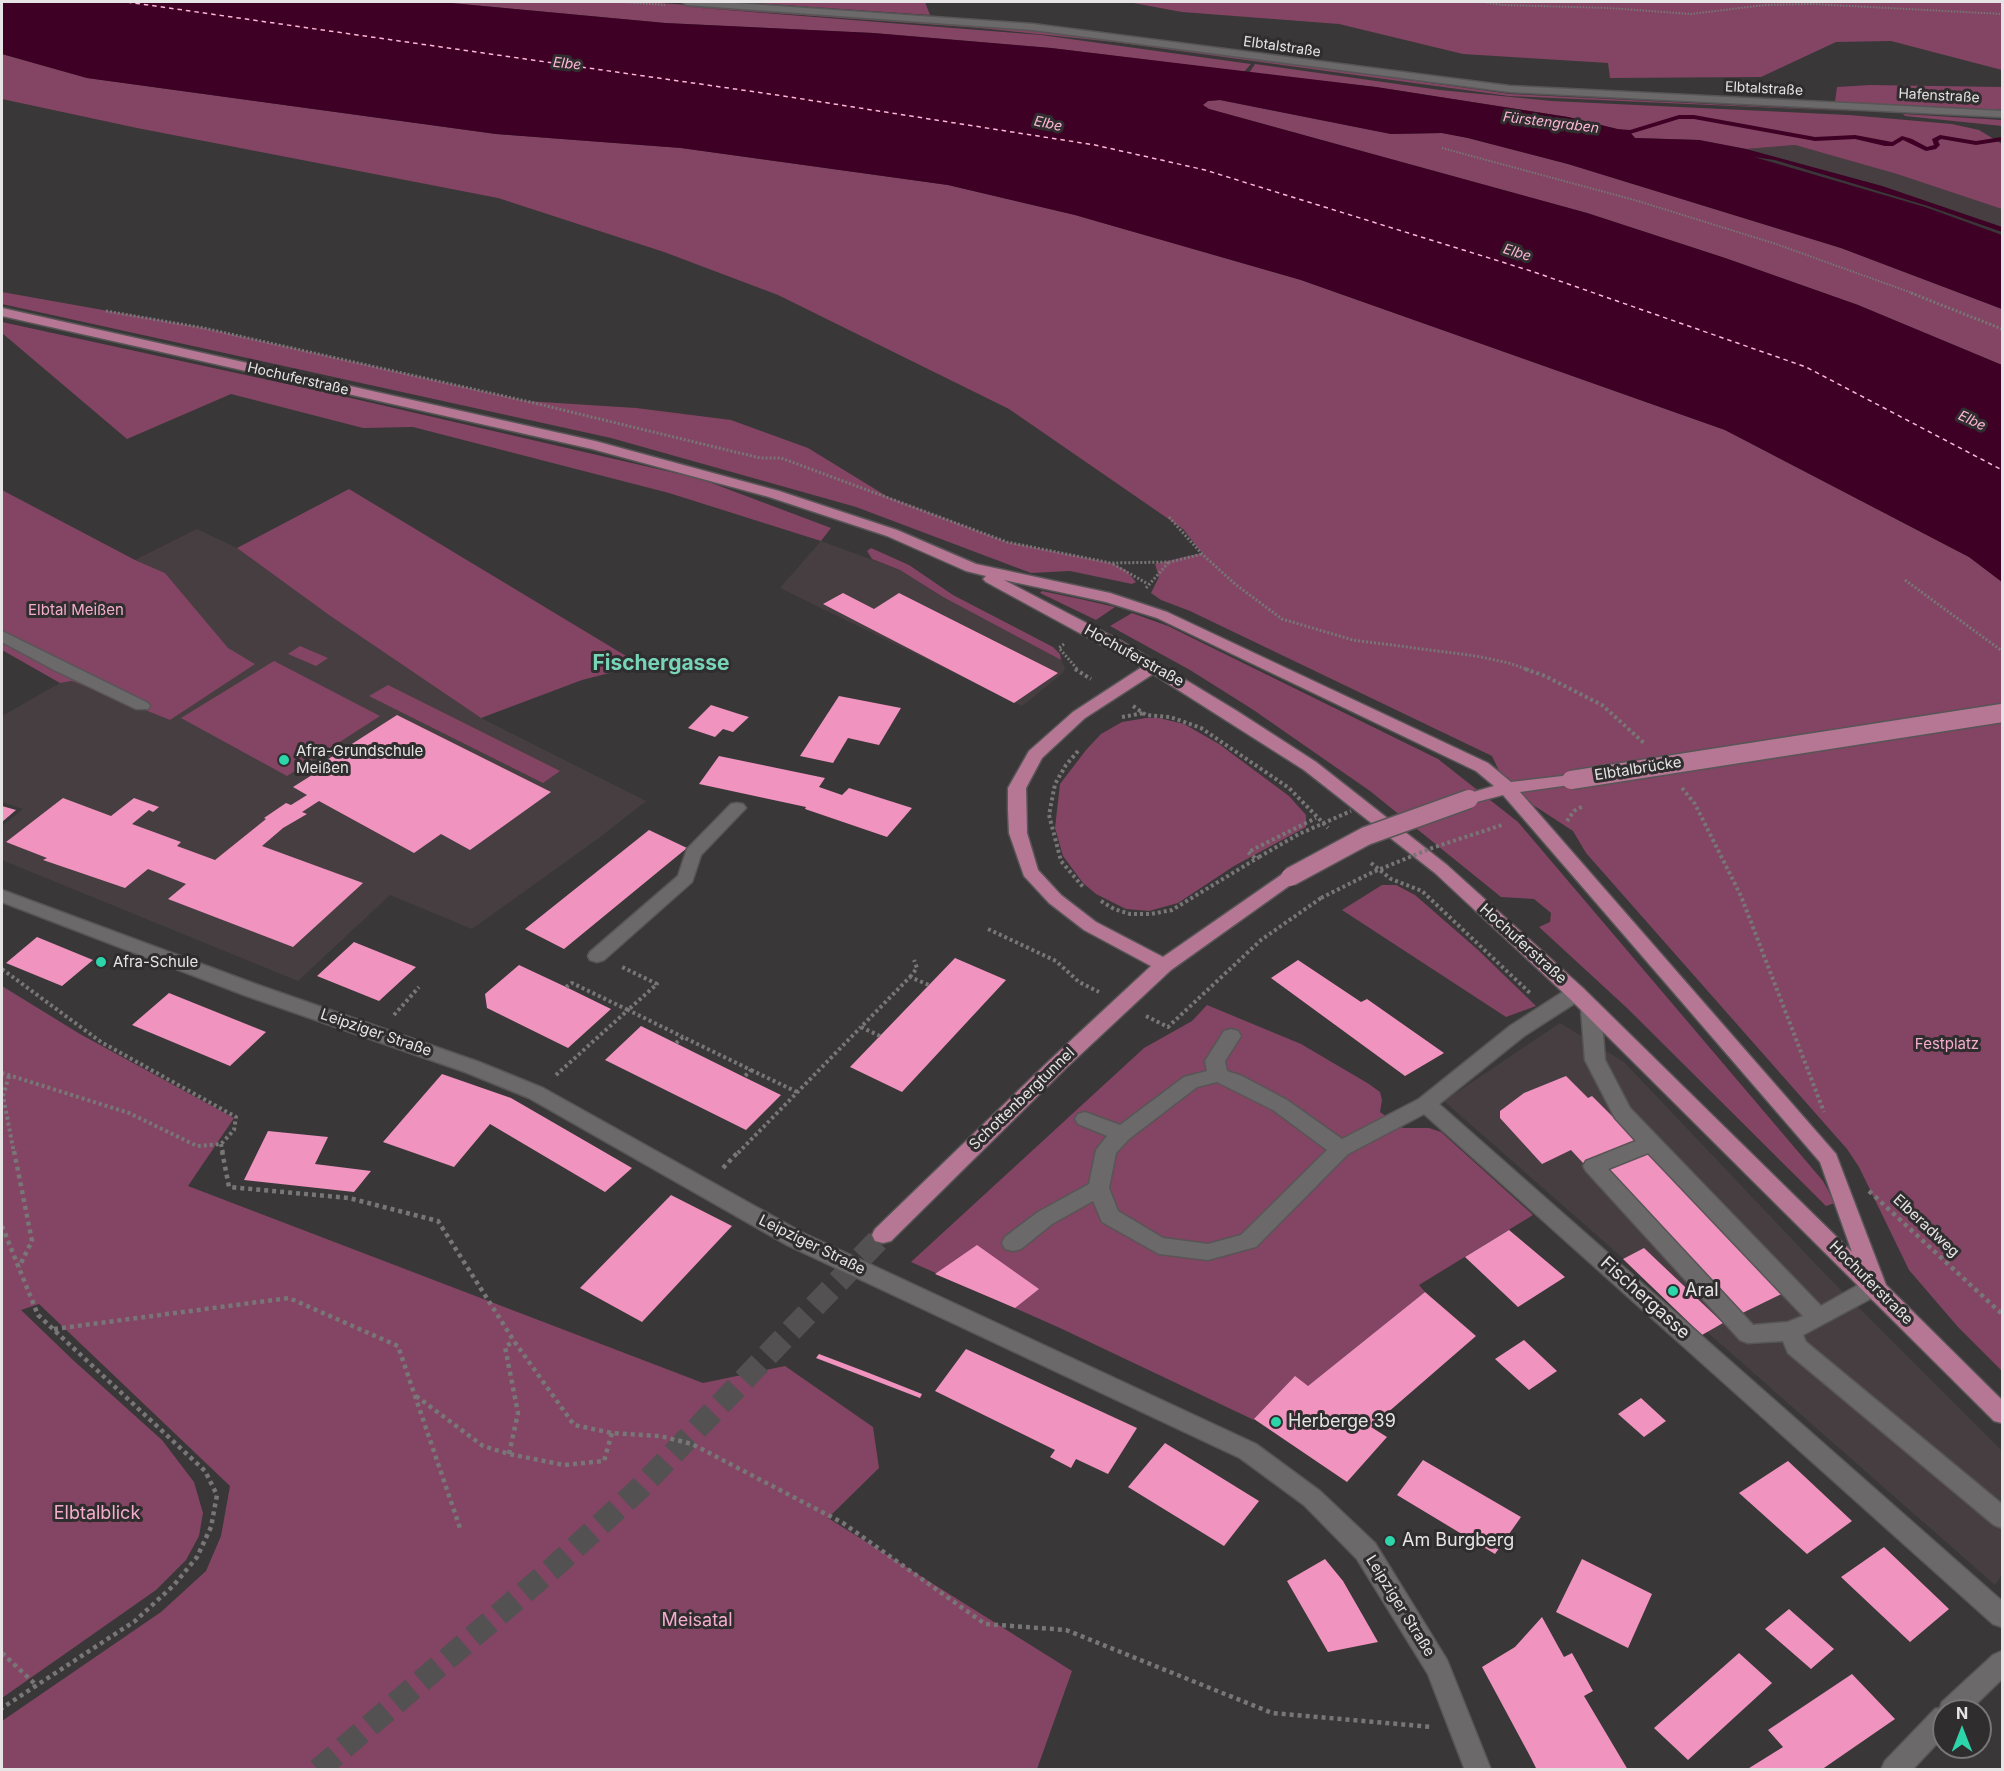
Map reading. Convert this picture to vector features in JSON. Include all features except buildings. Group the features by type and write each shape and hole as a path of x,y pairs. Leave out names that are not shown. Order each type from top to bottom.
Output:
{"main road":[{"name":"Hochuferstraße","path":"2,312 595,445 724,479 892,533 971,568 1154,666 1310,766 1441,869 1576,993 2002,1414"},
{"path":"971,568 1110,598 1162,615 1482,767 1508,788 1829,1159 1875,1286"},
{"path":"1154,666 1079,715 1035,755 1017,788 1017,810 1018,833 1030,872 1055,899 1090,926 1164,965"},
{"name":"Elbtalbrücke","path":"1164,965 1290,877 1366,836 1469,799 1508,788 2002,713"},
{"name":"Schottenbergtunnel","path":"883,1235 1164,965"}],"street":[{"name":"Elbtalstraße","path":"687,2 1043,28 1510,89 1875,111"},
{"name":"Hafenstraße","path":"1875,111 2002,114"},
{"path":"2,636 142,706"},
{"path":"597,956 686,878 693,853 737,808"},
{"name":"Leipziger Straße","path":"2,896 250,990 377,1033 536,1094 795,1239 1248,1451 1312,1498 1366,1551 1438,1668 1478,1770"},
{"path":"1341,1149 1280,1105 1235,1081 1218,1075 1191,1082 1122,1134 1106,1150 1099,1188 1109,1216 1159,1246 1208,1252 1248,1241 1341,1149 1426,1104 1517,1031 1576,993"},
{"path":"1591,1009 1595,1060 1622,1113 1819,1318"},
{"path":"1218,1075 1215,1060 1231,1036"},
{"name":"Fischergasse","path":"1426,1104 2002,1616"},
{"path":"1085,1119 1122,1134"},
{"path":"1651,1144 1593,1166 1748,1334 1791,1331 1875,1286"},
{"path":"1013,1243 1045,1218 1099,1188"},
{"path":"1791,1331 1796,1347 2002,1518"},
{"path":"1964,1699 2002,1663"},
{"path":"1894,1770 1932,1730"}],"path":[{"path":"1485,2 1502,5 1609,8 1691,14 1765,5 1812,4 2002,14"},
{"path":"1442,148 1638,201 1766,241 1905,290 2002,329"},
{"path":"1169,517 1202,554 1170,561 1111,563 1148,585 1170,561"},
{"path":"1905,580 2002,651"},
{"path":"1113,722 1124,716 1144,713"},
{"path":"1080,750 1066,765 1054,784 1049,815 1061,861 1085,889"},
{"path":"1099,900 1114,909 1130,914 1151,914 1172,910 1257,858 1248,852 1316,818"},
{"path":"988,929 1056,961 1079,982 1168,1027 1261,940 1321,898 1373,872 1422,852 1502,825"},
{"path":"536,1094 657,984 597,956"},
{"path":"703,1189 910,976 917,968 914,960"},
{"path":"2,969 101,1042 236,1118 234,1130 221,1144 196,1146 129,1113 2,1072"},
{"path":"910,976 929,985"},
{"path":"566,987 572,982 797,1092"},
{"path":"377,1033 419,987"},
{"path":"861,1027 879,1036"},
{"path":"676,1043 683,1036"},
{"path":"744,1077 751,1070"},
{"path":"9,1076 3,1096 32,1241 19,1268"},
{"path":"221,1144 229,1187 349,1197 438,1221 514,1341 574,1425 612,1433 660,1436 692,1443 843,1523 985,1624 1066,1630 1272,1713 1464,1730"},
{"name":"Elberadweg","path":"1829,1159 1882,1202 2002,1314"},
{"path":"2,1226 38,1315 205,1471 217,1496 211,1527 197,1557 174,1585 135,1621 35,1684 2,1708"},
{"path":"53,1329 289,1298 398,1346 460,1528"},
{"path":"509,1454 518,1413 506,1347 514,1341"},
{"path":"415,1396 483,1446 564,1466 604,1461 612,1433"},
{"path":"2,1653 35,1684"}],"shaded area":[{"path":"1795,145 1897,174 2002,209 2002,227 1882,186 1746,149"},
{"name":"Afra-Grundschule Meißen","path":"197,529 237,548 329,615 481,718 646,801 599,838 472,929 390,895 298,981 2,860 2,826 23,809 2,802 2,716 60,683 72,681 170,720 254,663 228,649 165,573 135,560"},
{"path":"821,541 900,570 943,597 1061,660 1065,668 1063,673 1022,706 780,588"},
{"path":"1560,1023 1624,1062 1826,1275 2002,1451 2002,1575 1995,1585 1444,1101"}],"green space":[{"path":"440,2 646,2 1014,28 1126,41 1510,94 1868,112 1509,96 1114,42 980,28 676,6 1041,35 1251,64 1244,72 1051,48 873,33 665,23"},
{"path":"738,2 925,2 930,15"},
{"path":"1128,2 2002,2 2002,70 1891,41 1836,42 1761,77 1610,78 1608,63 1463,54 1339,24 1182,12"},
{"name":"Festplatz","path":"2,54 87,78 496,134 681,148 948,185 1075,215 1301,280 1725,430 1969,557 2002,582 2002,1371 1958,1327 1909,1270 1859,1167 1847,1149 1586,853 1573,831 1507,788 1492,756 1190,611 1161,600 1151,593 1159,577 1155,564 1202,553 1183,529 1009,409 778,295 664,252 498,198 137,128 2,99"},
{"path":"1255,64 1440,90 1552,101 1849,115 1952,124 1979,130 2002,144 2002,209 1897,174 1795,145 1746,149 1699,140 1635,138 1629,132 1568,117 1376,87 1249,73"},
{"path":"1870,85 2002,87 2002,110 1835,102 1837,87"},
{"path":"1220,100 1391,134 1442,133 1468,138 1568,164 1841,248 2002,309 2002,365 1858,305 1587,213 1209,109 1202,105 1208,101"},
{"path":"1903,114 2002,120 2002,126 1905,116"},
{"path":"2,292 204,328 526,401 636,408 731,420 808,448 888,497 1007,542 1111,563 1126,570 1136,582 1132,584 1070,571 1031,573 856,507 611,438 2,304"},
{"path":"2,322 342,396 701,479 831,528 821,541 669,493 413,427 363,428 231,394 127,439 2,333"},
{"path":"349,489 641,665 582,680 481,718 329,615 237,548"},
{"name":"Elbtal Meißen","path":"2,490 135,560 165,573 228,648 255,664 170,720 72,681 60,683 2,650"},
{"path":"871,548 909,565 953,595 1053,647 1060,654 1061,660 943,597 900,570 872,559 867,551"},
{"path":"1042,591 1115,607 1096,620 1040,593"},
{"path":"1132,613 1168,626 1438,759 1518,822 1823,1181 1835,1203 1826,1206 1627,1008 1539,927 1550,922 1551,913 1534,899 1501,897 1370,791 1252,709 1190,670 1110,626"},
{"path":"300,646 328,658 316,666 288,654"},
{"path":"274,661 380,716 287,776 181,718"},
{"path":"388,685 560,771 543,783 369,696"},
{"path":"1159,718 1184,724 1219,744 1289,796 1306,815 1306,827 1234,866 1178,903 1149,911 1126,909 1096,894 1083,883 1063,856 1055,828 1060,784 1101,734 1122,722"},
{"path":"1382,885 1396,885 1415,895 1477,949 1536,1006 1506,1017 1342,910"},
{"path":"2,986 80,1034 234,1118 188,1186 703,1383 785,1366 873,1427 879,1468 828,1518 1072,1671 1037,1769 2,1769 2,1721 161,1612 206,1571 221,1536 230,1486 39,1304 21,1310 162,1440 194,1482 203,1513 199,1536 186,1560 156,1590 2,1698"},
{"path":"1207,1005 1301,1044 1369,1084 1380,1092 1382,1100 1380,1112 1403,1128 1429,1128 1441,1132 1533,1215 1419,1285 1425,1292 1307,1387 1294,1377 1254,1420 1060,1328 911,1262 1144,1048 1192,1021"}],"water":[{"name":"Elbe","path":"2,2 440,2 665,23 873,33 1051,48 1376,87 1568,117 1630,132 1635,138 1699,140 1746,149 1882,186 2002,227 2002,309 1841,248 1568,164 1468,138 1442,133 1391,134 1220,100 1208,101 1203,105 1209,109 1587,213 1858,305 2002,365 2002,582 1969,557 1725,430 1301,280 1075,215 948,185 681,148 496,134 87,78 2,54"}],"pier":[{"path":"1754,157 1775,160 1928,206 2002,232 2002,235 1925,207"}],"waterway":[{"name":"Fürstengraben","path":"1616,131 1630,132 1679,117 1694,117 1815,139 1855,137 1893,144 1902,138 1926,149 1934,148 1937,145 1934,140 1940,137 1976,143 2002,139"}],"ferry route":[{"path":"127,2 777,95 1095,145 1205,170 1531,271 1806,367 2002,470"}],"tunnel":[{"path":"318,1770 554,1567 639,1489 883,1235"}],"place":[{"name":"Afra-Grundschule Meißen","path":"284,760"},
{"name":"Afra-Schule","path":"101,962"},
{"name":"Aral","path":"1673,1291"},
{"name":"Herberge 39","path":"1276,1422"},
{"name":"Am Burgberg","path":"1390,1541"}],"district":[{"name":"Fischergasse","path":"661,664"}],"park label":[{"name":"Elbtalblick","path":"97,1514"},
{"name":"Meisatal","path":"697,1621"}]}
